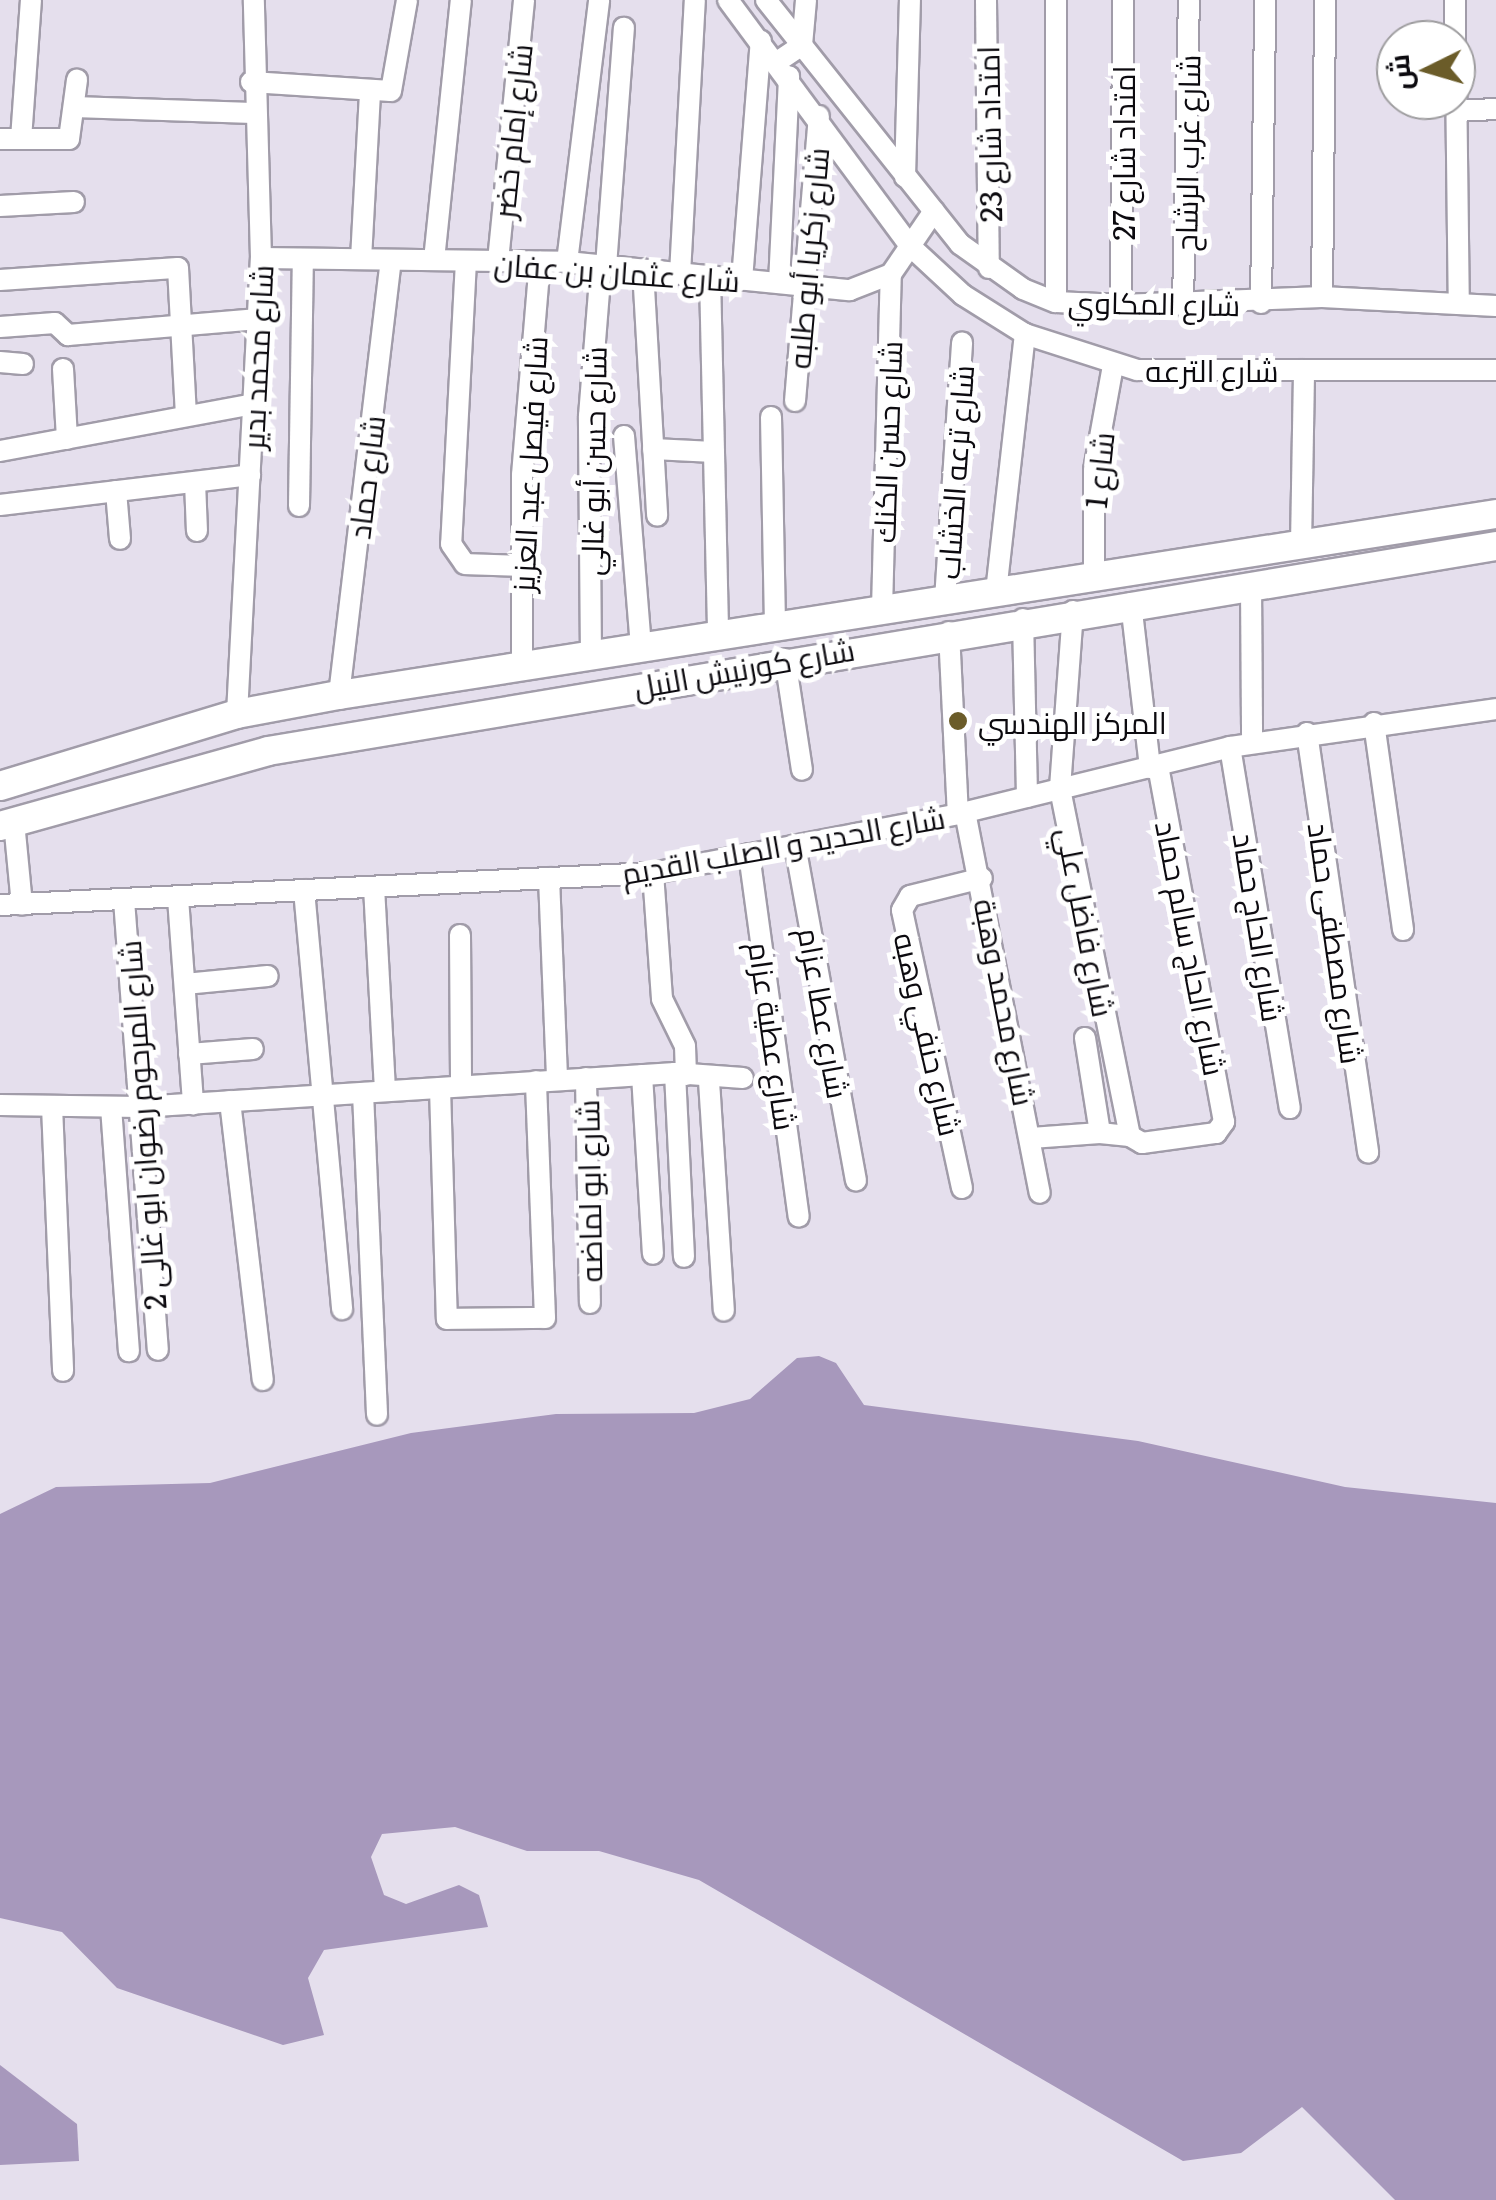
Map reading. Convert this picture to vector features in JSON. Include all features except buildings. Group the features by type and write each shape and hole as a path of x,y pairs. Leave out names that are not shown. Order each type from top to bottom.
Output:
{"highway":[{"name":"شارع كورنيش النيل","path":"0,786 237,714 339,695 1496,514"},
{"name":"شارع كورنيش النيل","path":"7,824 268,751 1023,619 1496,546"},
{"path":"797,657 805,622"}],"street":[{"path":"31,0 11,139 69,139 77,80"},
{"name":"شارع محمد بدير","path":"237,714 261,258 251,82 254,0"},
{"path":"251,82 370,92 398,85 407,0"},
{"path":"434,260 461,0"},
{"name":"شارع إمام خضر","path":"498,261 524,0"},
{"path":"566,262 599,0"},
{"path":"680,274 695,0"},
{"name":"شارع الترعه","path":"728,0 818,116 910,246 963,295 1025,334 1113,364 1304,370 1496,370"},
{"name":"شارع المكاوي","path":"766,0 934,211 989,268 1056,302 1183,306 1322,297 1496,306"},
{"path":"778,283 783,69 802,45 806,0"},
{"path":"905,177 910,0"},
{"name":"امتداد شارع 23","path":"986,0 989,268"},
{"path":"1056,0 1056,302"},
{"name":"امتداد شارع 27","path":"1120,306 1123,0"},
{"name":"شارع غرب الرشاح","path":"1183,306 1189,0"},
{"path":"1262,302 1265,0"},
{"path":"1322,297 1324,0"},
{"name":"شارع حسن أبو غالي","path":"592,657 589,416 624,28"},
{"path":"742,280 760,40"},
{"path":"361,259 370,92"},
{"path":"74,107 253,113"},
{"name":"شارع زكريا أبو طلبه","path":"795,401 818,116"},
{"path":"1456,120 1460,304"},
{"path":"0,206 74,202"},
{"path":"891,274 934,211"},
{"name":"شارع عثمان بن عفان","path":"261,258 566,262 866,289 891,274"},
{"path":"299,506 303,258"},
{"name":"شارع حماد","path":"339,695 391,260"},
{"path":"466,261 451,544 465,564 522,566"},
{"name":"شارع فيصل عبد العزيز","path":"522,667 522,566 540,262"},
{"path":"0,280 176,267 186,416"},
{"path":"642,270 657,516"},
{"name":"شارع حسن الكنك","path":"882,610 891,274"},
{"path":"710,276 718,636"},
{"path":"0,327 55,323 68,334 258,319"},
{"path":"996,592 1025,334"},
{"name":"شارع ترعه الخشاب","path":"945,600 962,343"},
{"path":"0,362 23,364"},
{"name":"شارع 1","path":"1094,577 1094,470 1113,364"},
{"path":"63,369 66,438"},
{"path":"1301,544 1304,370"},
{"path":"0,451 254,404"},
{"path":"771,416 775,627"},
{"path":"624,436 641,648"},
{"path":"653,449 714,452"},
{"path":"0,505 250,476"},
{"path":"195,482 197,531"},
{"path":"116,491 120,539"},
{"path":"1251,584 1252,743"},
{"name":"شارع الحاج سالم حماد","path":"1130,1136 1142,1144 1222,1130 1154,766 1132,602"},
{"name":"شارع فاضل علي","path":"1073,611 1060,789 1130,1136"},
{"path":"1023,619 1027,797"},
{"name":"شارع محمد وهبة","path":"949,632 962,813 982,878 1040,1193"},
{"path":"797,657 802,770"},
{"name":"شارع الحديد و الصلب القديم","path":"0,905 653,872 962,813 1230,747 1374,723 1496,709"},
{"path":"1374,723 1403,930"},
{"name":"شارع مصطفى حماد","path":"1307,733 1368,1153"},
{"name":"شارع الحاج حماد","path":"1230,747 1290,1108"},
{"path":"7,824 22,904"},
{"name":"شارع عطا عزام","path":"795,845 856,1180"},
{"name":"شارع عطية عزام","path":"749,854 798,1217"},
{"path":"653,872 662,999 684,1046 680,1074 684,1256"},
{"path":"460,936 450,1087 448,1319 544,1318 549,878"},
{"name":"شارع حنفي وهبه","path":"962,1188 902,910 910,896 982,878"},
{"path":"374,887 385,1091"},
{"path":"304,890 328,1095 342,1309"},
{"path":"178,898 193,1104"},
{"name":"شارع المرحوم رضوان ابو غالى 2","path":"124,900 158,1350"},
{"path":"184,984 268,976"},
{"path":"1085,1038 1100,1133"},
{"path":"190,1054 252,1049"},
{"path":"0,1106 140,1107 642,1075 680,1074 709,1081 743,1078"},
{"path":"642,1075 653,1254"},
{"name":"شارع ابو لماضه","path":"586,1078 590,1304"},
{"path":"709,1081 724,1311"},
{"path":"363,1093 376,1415"},
{"path":"230,1101 263,1380"},
{"path":"52,1106 63,1371"},
{"path":"111,1107 129,1351"},
{"path":"1031,1138 1100,1133 1130,1136"}],"shaded area":[{"path":"819,1356 836,1363 864,1405 1138,1441 1345,1487 1496,1503 1496,2200 1395,2200 1302,2107 1241,2153 1183,2161 699,1880 599,1851 527,1851 455,1827 382,1834 371,1857 384,1895 406,1904 459,1885 479,1895 488,1927 324,1950 308,1978 324,2035 283,2045 117,1988 62,1932 0,1918 0,1514 56,1487 210,1483 411,1433 556,1414 694,1413 750,1399 797,1358"},
{"path":"0,2065 77,2124 79,2161 0,2165"}],"place":[{"name":"المركز الهندسي","path":"958,721"}]}
